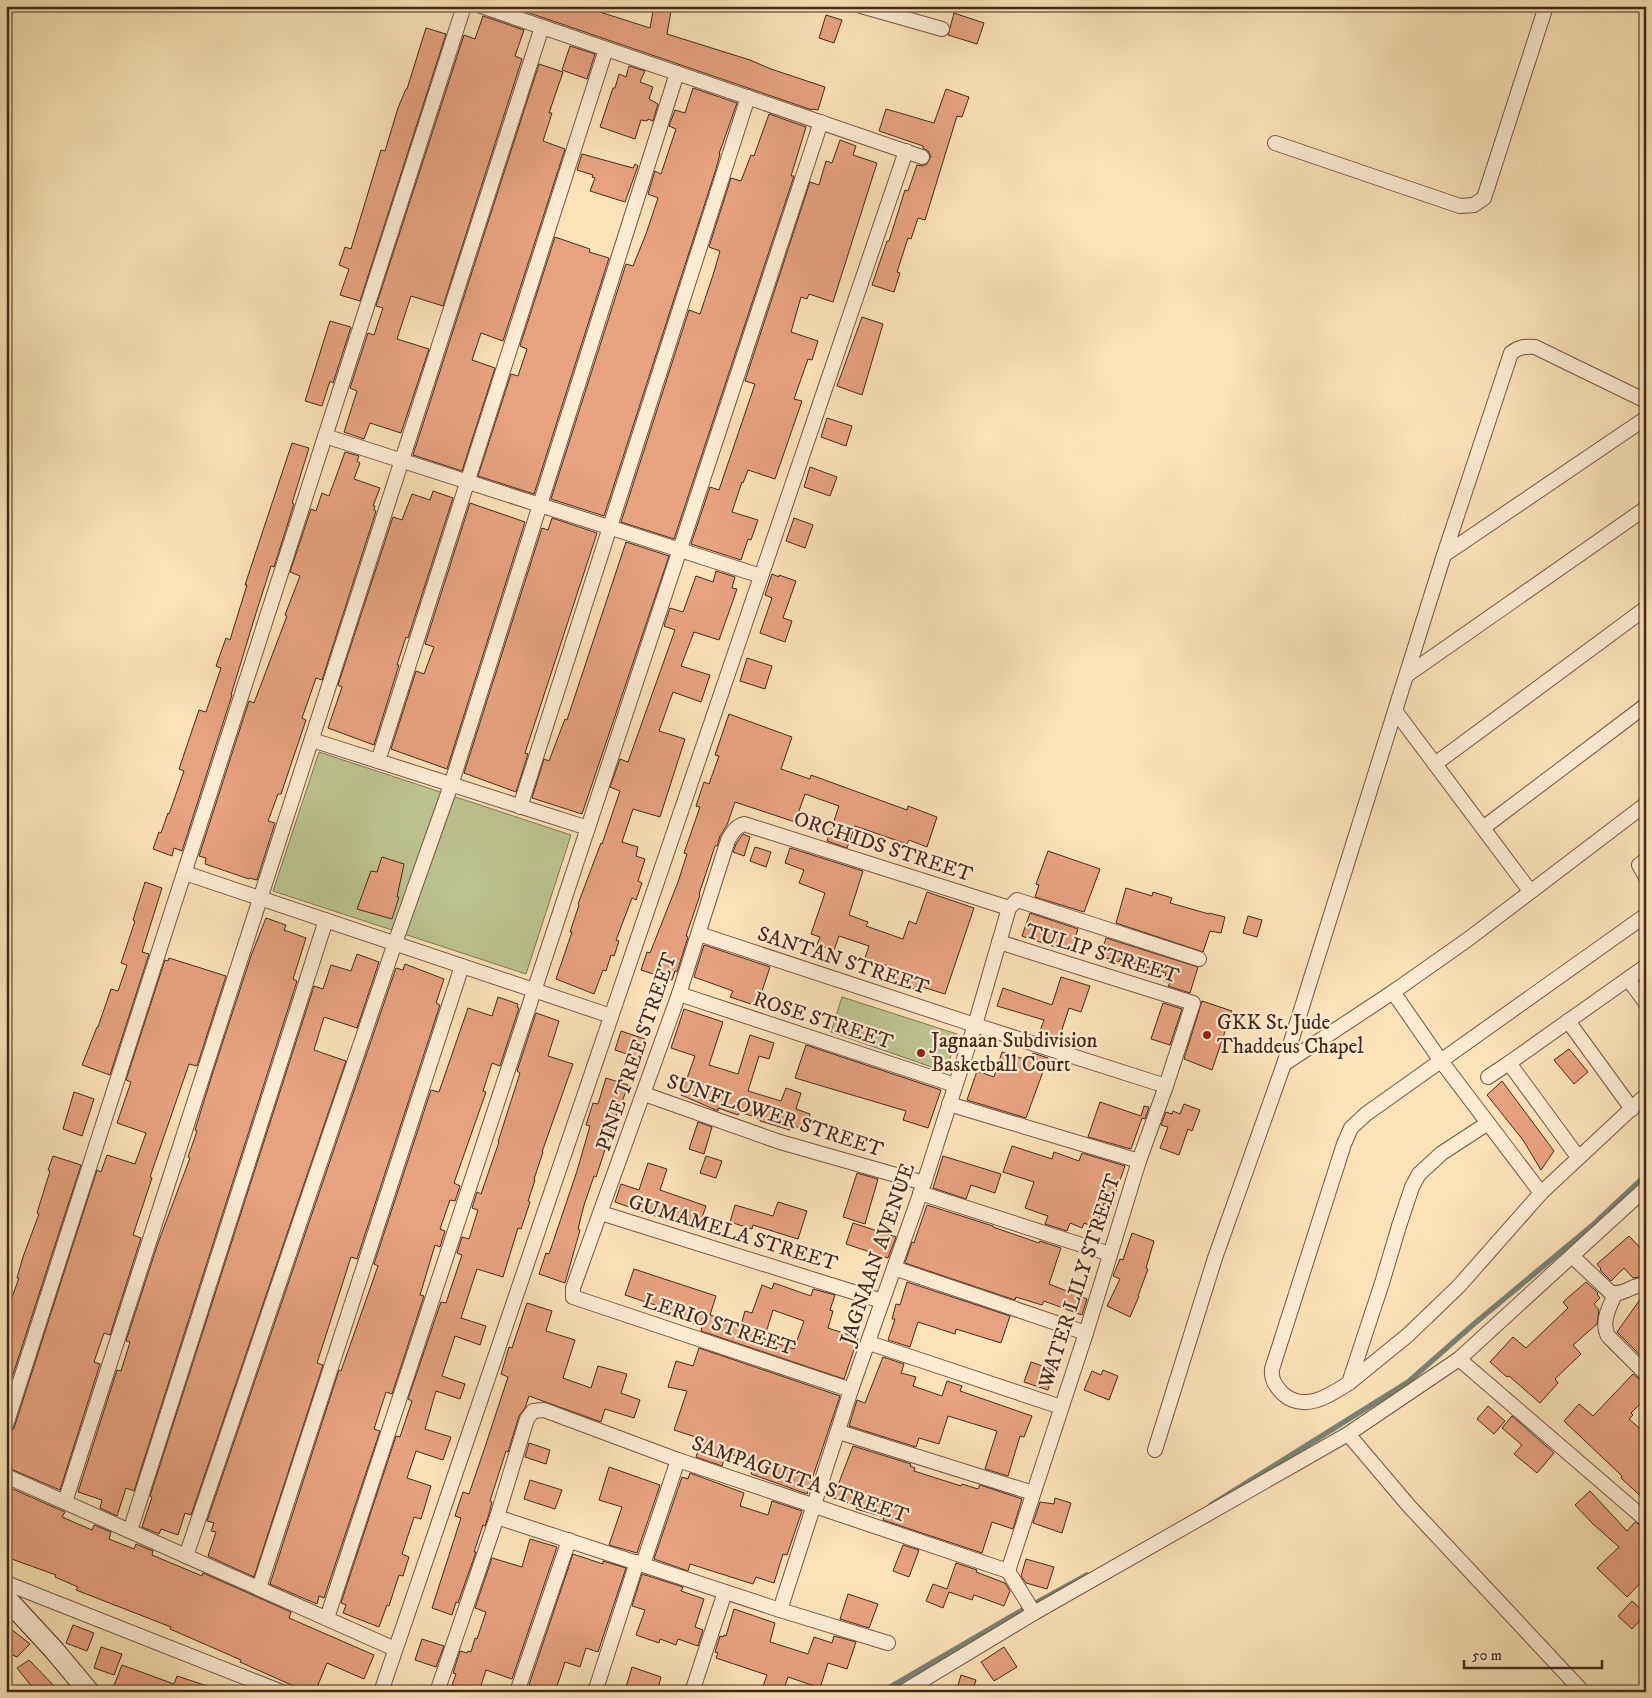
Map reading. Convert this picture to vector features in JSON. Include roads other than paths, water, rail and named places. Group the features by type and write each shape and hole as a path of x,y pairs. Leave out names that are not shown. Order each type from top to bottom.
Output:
{"main road":[{"path":"6,1598 54,1650 89,1692"}],"street":[{"path":"6,1425 464,6"},
{"path":"481,6 922,157"},
{"path":"861,6 942,29"},
{"path":"1275,143 1460,206 1474,205 1484,198 1546,6"},
{"path":"65,1502 542,27"},
{"path":"378,761 606,49"},
{"path":"186,1556 395,943 451,785 677,73"},
{"path":"520,807 748,97"},
{"path":"327,1618 821,122"},
{"path":"381,1692 906,152"},
{"path":"1155,1450 1215,1258 1284,1064 1507,360 1517,348 1525,346 1535,347 1646,400"},
{"path":"1444,555 1646,418"},
{"path":"325,436 761,576"},
{"path":"1407,675 1646,508"},
{"path":"1435,764 1646,608"},
{"path":"1483,828 1646,705"},
{"path":"1396,712 1530,891"},
{"path":"312,740 588,828"},
{"path":"1284,1064 1393,992 1467,940 1646,804"},
{"name":"ORCHIDS STREET","path":"744,824 1009,908"},
{"name":"PINE TREE STREET","path":"573,1297 573,1288 679,994 728,840 732,832 744,824"},
{"path":"1646,860 1639,865 1646,877"},
{"path":"185,872 611,1016"},
{"path":"1009,908 1018,900 1199,958"},
{"name":"JAGNAAN AVENUE","path":"780,1610 852,1390 922,1188 974,1026 1009,908"},
{"path":"1646,915 1366,1114 1351,1128 1325,1201 1272,1369 1272,1380 1277,1387 1286,1396 1301,1403 1306,1403 1320,1399 1349,1383 1408,1334 1459,1286 1541,1193 1646,1096"},
{"path":"130,1531 326,920"},
{"name":"SANTAN STREET","path":"699,934 974,1026 1166,1086"},
{"name":"TULIP STREET","path":"999,942 1193,1003"},
{"path":"259,1588 462,966"},
{"path":"1488,1077 1646,966"},
{"path":"1628,979 1646,1003"},
{"path":"1393,992 1441,1061 1541,1193"},
{"name":"ROSE STREET","path":"679,994 955,1086"},
{"name":"WATER LILY STREET","path":"1008,1571 1086,1333 1139,1161 1193,1003"},
{"path":"1568,1021 1632,1110"},
{"path":"1509,1062 1578,1157"},
{"name":"SUNFLOWER STREET","path":"644,1094 1110,1254"},
{"path":"949,1104 1139,1161"},
{"path":"1349,1383 1412,1187 1419,1174 1442,1153 1488,1124"},
{"path":"903,1692 1034,1613 1348,1434 1459,1359 1646,1188"},
{"name":"GUMAMELA STREET","path":"601,1213 882,1301"},
{"path":"1572,1256 1606,1289 1615,1294"},
{"path":"894,1268 1086,1333"},
{"path":"1646,1285 1641,1284 1615,1294 1608,1312 1605,1330 1608,1336 1646,1374"},
{"name":"LERIO STREET","path":"573,1297 852,1390"},
{"path":"869,1343 1061,1407"},
{"path":"1459,1359 1646,1520"},
{"name":"SAMPAGUITA STREET","path":"497,1516 527,1419 533,1411 544,1410 678,1460 1008,1571"},
{"path":"839,1432 1033,1493"},
{"path":"1348,1434 1409,1506 1583,1692"},
{"path":"595,1692 678,1460"},
{"path":"6,1476 396,1649"},
{"path":"437,1692 497,1516 888,1644"},
{"path":"517,1692 568,1540"},
{"path":"1008,1571 1034,1613"},
{"path":"6,1583 282,1692"},
{"path":"692,1692 725,1592"}],"waterway":[{"path":"1211,1505 1408,1382 1475,1323 1594,1224 1646,1175"},
{"path":"882,1692 1087,1575"}],"place":[{"name":"GKK St. Jude Thaddeus Chapel","path":"1207,1035"},
{"name":"Jagnaan Subdivision Basketball Court","path":"921,1053"}]}
